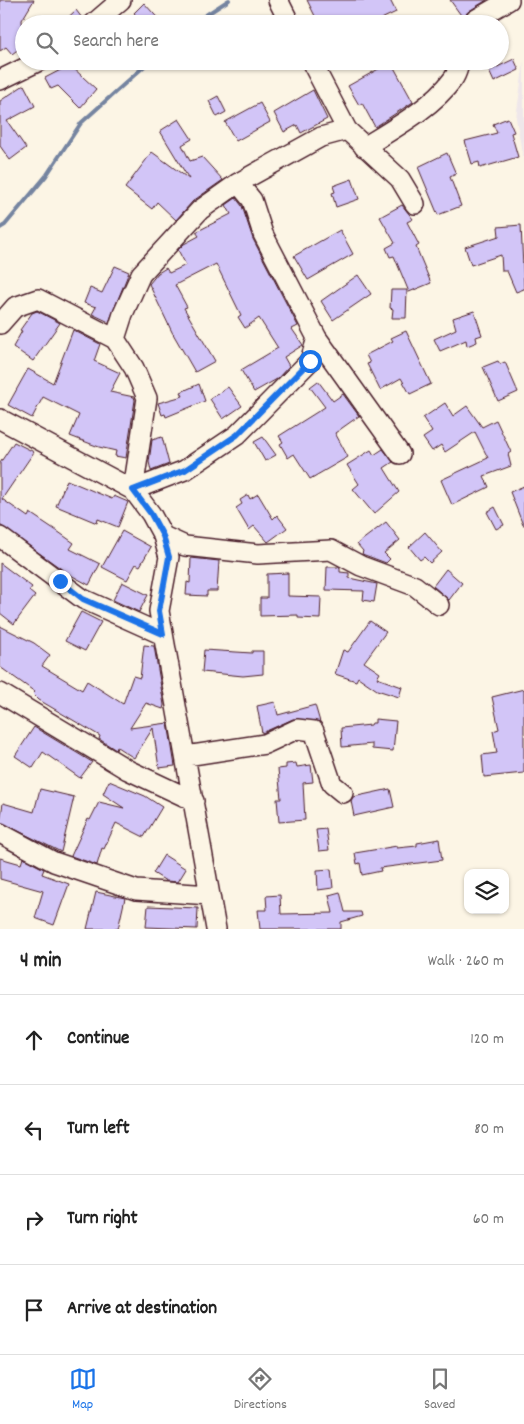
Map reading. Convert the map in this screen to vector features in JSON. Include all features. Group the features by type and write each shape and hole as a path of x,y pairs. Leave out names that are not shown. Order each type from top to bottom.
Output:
{"street":[{"path":"104,15 122,0"},
{"path":"278,0 286,15"},
{"path":"484,15 509,0"},
{"path":"0,80 21,70"},
{"path":"315,70 347,130 400,179 415,204"},
{"path":"364,147 401,123 442,92 455,78 457,70"},
{"path":"114,339 141,274 200,210 238,183 321,137 347,130"},
{"path":"252,200 255,174"},
{"path":"238,183 252,200 263,234 317,338 400,454"},
{"path":"0,324 15,307 38,299 114,339 134,368 148,398 133,490"},
{"path":"133,490 185,470 237,435 310,361 317,338"},
{"path":"0,419 133,490 151,514 163,536 169,557 159,611 216,929"},
{"path":"163,536 185,546 258,554 331,550 360,566 415,586 439,605"},
{"path":"0,537 83,599 163,634"},
{"path":"0,693 128,770 194,801"},
{"path":"186,756 265,744 297,729 314,731 332,784 343,794"},
{"path":"0,834 54,862 136,890 210,894"}],"shaded area":[{"path":"524,61 524,164 516,118"}],"building":[{"path":"0,0 34,0 25,15 15,15 15,52 12,54 6,47 0,51"},
{"path":"307,0 390,0 396,12 390,15 314,15"},
{"path":"450,0 487,0 466,15 461,15"},
{"path":"144,3 155,15 136,15 134,13"},
{"path":"76,10 80,15 71,15"},
{"path":"514,59 519,70 494,82 489,71 509,70 509,61"},
{"path":"60,70 75,70 96,89 80,108 58,86 51,89 45,78"},
{"path":"377,70 395,70 413,102 375,127 362,103 359,105 348,86"},
{"path":"24,85 35,106 7,121 26,148 10,160 0,146 0,101"},
{"path":"313,90 327,119 301,133 297,125 284,132 274,113"},
{"path":"218,96 226,112 217,117 209,101"},
{"path":"260,103 270,122 236,141 225,122"},
{"path":"508,118 514,132 511,133 518,157 480,168 479,162 472,164 465,141 497,133 493,124"},
{"path":"179,119 192,139 182,145 190,161 202,157 223,180 193,201 176,220 157,202 152,209 125,188 152,152 189,179 160,131"},
{"path":"447,153 456,174 450,177 461,206 438,215 418,167"},
{"path":"352,179 359,199 336,207 332,193 335,192 333,186"},
{"path":"236,198 242,206 253,239 298,326 292,329 303,345 284,357 289,366 277,379 254,392 241,370 278,348 259,318 245,328 238,317 241,315 216,264 175,285 187,307 184,308 215,361 195,372 172,332 149,284 158,273 166,268 169,273 186,265 178,250 184,244 199,236 196,232 231,214 226,205"},
{"path":"402,205 413,219 407,222 419,245 416,247 431,283 409,292 394,256 390,257 386,248 395,243 380,217"},
{"path":"521,225 524,289 516,292 507,271 502,271 501,255 471,265 465,247 499,236 498,227"},
{"path":"340,230 353,254 308,280 294,256"},
{"path":"115,266 129,272 109,322 92,314 96,307 84,303 90,288 102,293"},
{"path":"358,275 371,294 333,320 321,301"},
{"path":"391,290 407,290 406,318 392,318 393,309 390,308"},
{"path":"37,311 60,323 33,361 13,347 22,331 20,330 32,313"},
{"path":"474,311 482,335 476,337 477,342 467,346 466,340 440,351 434,339 456,329 453,318"},
{"path":"73,330 100,344 94,361 120,373 110,392 134,397 126,458 115,456 116,451 70,436 79,415 43,397 32,418 8,405 28,369 53,383"},
{"path":"406,331 431,384 410,394 401,378 380,390 367,364 370,363 366,355 393,341 391,338"},
{"path":"498,361 500,364 505,362 518,392 498,401 483,367"},
{"path":"318,381 333,401 343,394 359,416 335,433 348,457 310,479 294,454 288,458 280,444 283,442 279,436 325,407 310,387"},
{"path":"199,384 205,401 166,417 165,414 162,415 158,403 183,396 181,392"},
{"path":"228,387 242,406 223,419 210,399"},
{"path":"445,403 453,416 467,406 482,427 496,420 511,452 508,454 511,466 484,476 489,487 452,505 441,480 488,458 475,432 445,452 441,445 432,451 423,438 432,432 423,418"},
{"path":"162,437 169,464 151,471 149,462 152,440"},
{"path":"263,437 276,455 265,461 254,442"},
{"path":"14,442 34,452 2,499 28,517 30,513 74,543 70,549 100,564 89,585 67,573 0,525 0,463"},
{"path":"383,449 393,462 384,468 399,492 374,514 353,489 359,484 347,465 371,450 374,455"},
{"path":"67,480 112,499 114,496 128,502 118,527 98,519 97,523 56,506"},
{"path":"524,486 524,525 523,525 510,492"},
{"path":"258,494 273,519 277,515 287,528 268,542 254,526 249,530 236,508 242,504 240,500 248,495 250,499"},
{"path":"495,507 504,525 496,529 487,512"},
{"path":"386,522 400,540 384,553 390,559 386,563 362,554 363,551 357,544"},
{"path":"122,531 151,547 140,566 136,564 127,580 102,567"},
{"path":"425,532 442,552 430,563 424,557 420,560 409,547"},
{"path":"191,558 219,561 217,591 207,591 207,596 186,595 187,582 190,583"},
{"path":"0,563 32,587 29,591 35,596 14,624 0,613"},
{"path":"327,567 340,567 340,572 349,573 349,578 377,584 374,602 363,600 364,591 326,590"},
{"path":"446,569 462,583 449,600 433,586"},
{"path":"288,573 288,596 321,597 320,619 298,618 298,615 260,616 260,598 267,598 267,574"},
{"path":"122,582 148,595 139,612 113,600"},
{"path":"81,612 101,622 85,651 65,641"},
{"path":"370,621 386,632 364,662 380,673 377,678 402,687 399,697 377,690 358,677 356,681 335,674 343,650 348,652"},
{"path":"0,626 34,643 50,655 42,666 82,690 87,681 123,704 133,676 140,678 144,645 154,646 164,705 163,709 146,703 130,728 168,723 175,766 159,768 153,728 134,758 117,747 116,750 99,739 100,736 39,700 33,694 35,692 0,667"},
{"path":"204,650 252,653 252,651 263,651 263,674 243,676 202,672"},
{"path":"524,689 524,773 484,777 482,755 497,753 493,731 499,729 492,697"},
{"path":"275,702 278,715 315,705 320,722 293,719 262,733 257,706"},
{"path":"375,719 396,721 393,751 372,749 372,744 342,747 341,728 371,725 375,723"},
{"path":"34,727 92,762 80,778 43,752 33,768 15,756"},
{"path":"296,763 297,767 311,765 313,782 303,783 305,820 279,822 277,799 281,799 278,769 286,768 286,764"},
{"path":"109,781 145,796 162,807 144,837 116,823 104,849 102,848 97,865 71,856 88,819 90,820 99,802 124,808 103,794"},
{"path":"40,789 74,797 61,852 0,822 3,803 34,812"},
{"path":"390,789 394,807 354,816 351,801 353,797"},
{"path":"326,829 329,850 319,851 316,830"},
{"path":"439,839 442,860 380,868 381,871 362,875 360,863 357,864 355,853 397,846 397,848 417,846 417,843"},
{"path":"164,855 186,869 178,882 166,881 153,873"},
{"path":"0,858 21,864 23,858 44,869 42,874 69,884 54,925 35,918 43,891 0,879"},
{"path":"331,869 333,888 318,890 317,870"},
{"path":"96,892 125,898 118,929 87,929"},
{"path":"340,892 345,912 361,912 362,916 341,922 341,929 260,929 258,910 267,910 266,896 280,895 281,914 333,913 329,895"},
{"path":"148,906 198,908 197,929 146,927"}],"waterway":[{"path":"206,15 229,0"},
{"path":"0,228 5,225 46,176 81,123 140,70"}],"route":[{"path":"60,581 83,599 163,634 159,611 166,584 169,557 163,536 151,514 133,490 185,470 237,435 310,361"}]}
